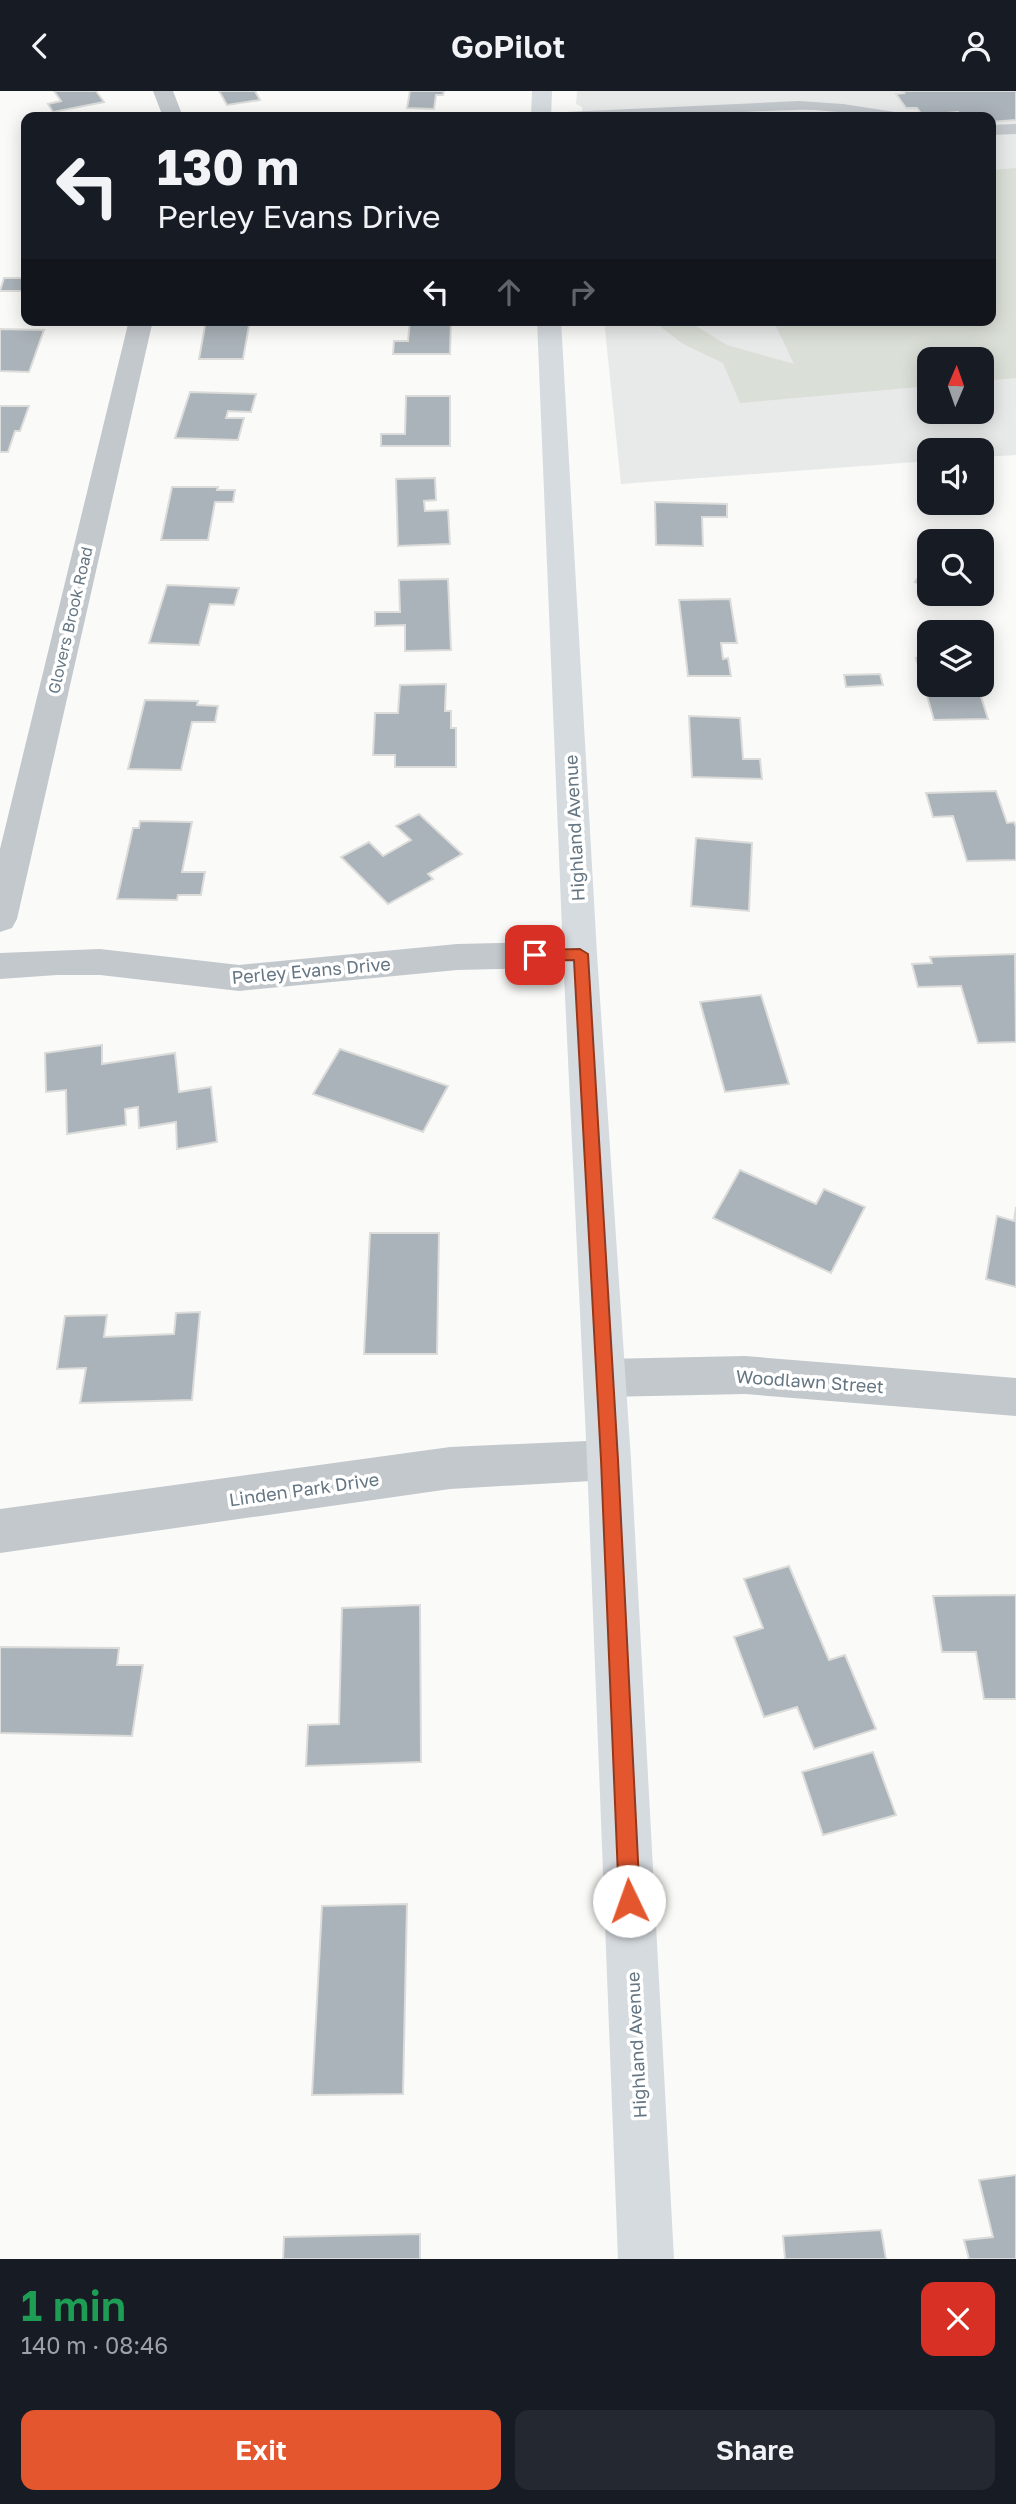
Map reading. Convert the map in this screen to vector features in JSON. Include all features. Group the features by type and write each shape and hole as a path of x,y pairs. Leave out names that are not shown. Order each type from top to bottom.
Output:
{"street":[{"path":"163,91 171,112"},
{"path":"541,112 542,91"},
{"name":"Glovers Brook Road","path":"0,919 140,326"},
{"name":"Highland Avenue","path":"549,326 580,954 610,1460 646,2259"},
{"name":"Perley Evans Drive","path":"0,966 79,961 145,967 215,978 239,978 447,958 580,954"},
{"name":"Woodlawn Street","path":"604,1378 745,1375 1016,1397"},
{"name":"Linden Park Drive","path":"0,1531 450,1468 610,1460"}],"lane":[{"path":"646,112 816,98 874,112"},
{"path":"996,130 1016,129"}],"shaded area":[{"path":"577,91 1016,91 1016,455 994,456 994,438 917,438 917,462 621,484 605,326 996,326 996,112 582,112 582,107 576,104"},
{"path":"1016,168 1016,378 994,380 994,347 917,347 917,387 740,403 723,363 683,344 660,326 696,326 727,345 794,364 776,326 996,326 996,170"}],"building":[{"path":"54,91 96,91 104,102 53,112 48,104 61,101"},
{"path":"219,91 255,91 260,100 227,105"},
{"path":"410,91 444,91 443,95 436,95 434,109 407,108"},
{"path":"902,91 1016,91 1016,120 996,122 996,112 920,112 917,108 906,108 896,94 904,93"},
{"path":"4,278 21,278 21,291 0,291"},
{"path":"205,326 249,326 243,359 199,359"},
{"path":"409,326 451,326 450,354 393,354 394,341 408,341"},
{"path":"0,329 44,330 29,372 0,371"},
{"path":"190,392 256,394 251,412 228,411 226,418 244,418 238,440 175,438"},
{"path":"406,396 450,396 450,446 381,446 381,434 405,434"},
{"path":"0,406 29,406 20,431 15,431 8,452 0,452"},
{"path":"435,478 436,500 424,501 425,511 448,510 450,544 398,546 396,479"},
{"path":"172,487 218,487 217,490 235,490 233,502 215,502 208,540 161,540"},
{"path":"655,502 727,504 727,517 702,517 703,546 656,545"},
{"path":"448,579 451,650 405,651 405,625 375,626 375,612 400,612 399,580"},
{"path":"167,585 239,588 234,605 210,604 199,645 149,643"},
{"path":"730,599 737,643 721,643 723,659 728,658 731,676 688,676 679,600"},
{"path":"880,674 883,685 846,687 844,675"},
{"path":"446,684 445,711 451,711 451,728 456,728 456,767 395,767 395,755 373,755 375,713 398,713 400,685"},
{"path":"927,697 981,697 988,719 934,720"},
{"path":"145,700 198,701 197,705 218,706 215,722 192,722 181,770 128,769"},
{"path":"689,716 740,718 743,759 760,759 762,779 692,777"},
{"path":"996,791 1007,823 1014,822 1016,827 1016,860 967,861 953,816 933,817 926,793"},
{"path":"419,814 462,854 428,874 433,879 388,904 341,857 369,842 383,856 411,840 396,826"},
{"path":"140,821 192,822 182,872 205,872 201,895 178,895 177,900 117,899 133,828 139,828"},
{"path":"696,838 752,843 749,911 691,906"},
{"path":"1015,954 1016,1042 978,1043 961,986 918,987 912,964 932,963 930,957"},
{"path":"761,995 789,1084 725,1092 700,1002"},
{"path":"102,1045 102,1064 175,1053 179,1092 211,1087 217,1142 177,1149 176,1122 139,1128 138,1107 125,1109 126,1125 67,1134 66,1090 46,1092 45,1053"},
{"path":"340,1049 448,1086 423,1132 313,1094"},
{"path":"740,1170 816,1204 824,1189 865,1207 831,1273 713,1218"},
{"path":"1016,1207 1016,1287 986,1279 997,1216 1014,1221"},
{"path":"370,1233 439,1233 437,1354 364,1354"},
{"path":"200,1312 192,1400 80,1403 86,1368 57,1369 65,1316 107,1315 104,1337 174,1334 176,1313"},
{"path":"789,1566 829,1660 845,1655 876,1729 814,1749 797,1707 764,1717 734,1637 763,1628 744,1579"},
{"path":"1016,1595 1016,1699 984,1699 976,1652 942,1652 933,1596"},
{"path":"420,1605 421,1762 306,1766 308,1725 339,1724 342,1608"},
{"path":"0,1647 119,1648 117,1665 143,1665 132,1736 0,1733"},
{"path":"873,1752 896,1815 823,1835 802,1772"},
{"path":"407,1904 403,2094 312,2095 322,1906"},
{"path":"1016,2175 1016,2259 969,2259 964,2240 993,2237 979,2180"},
{"path":"881,2230 886,2259 785,2259 783,2236"},
{"path":"420,2234 420,2259 283,2259 284,2237"}],"route":[{"path":"535,955 580,954 610,1460 629,1901"}]}
